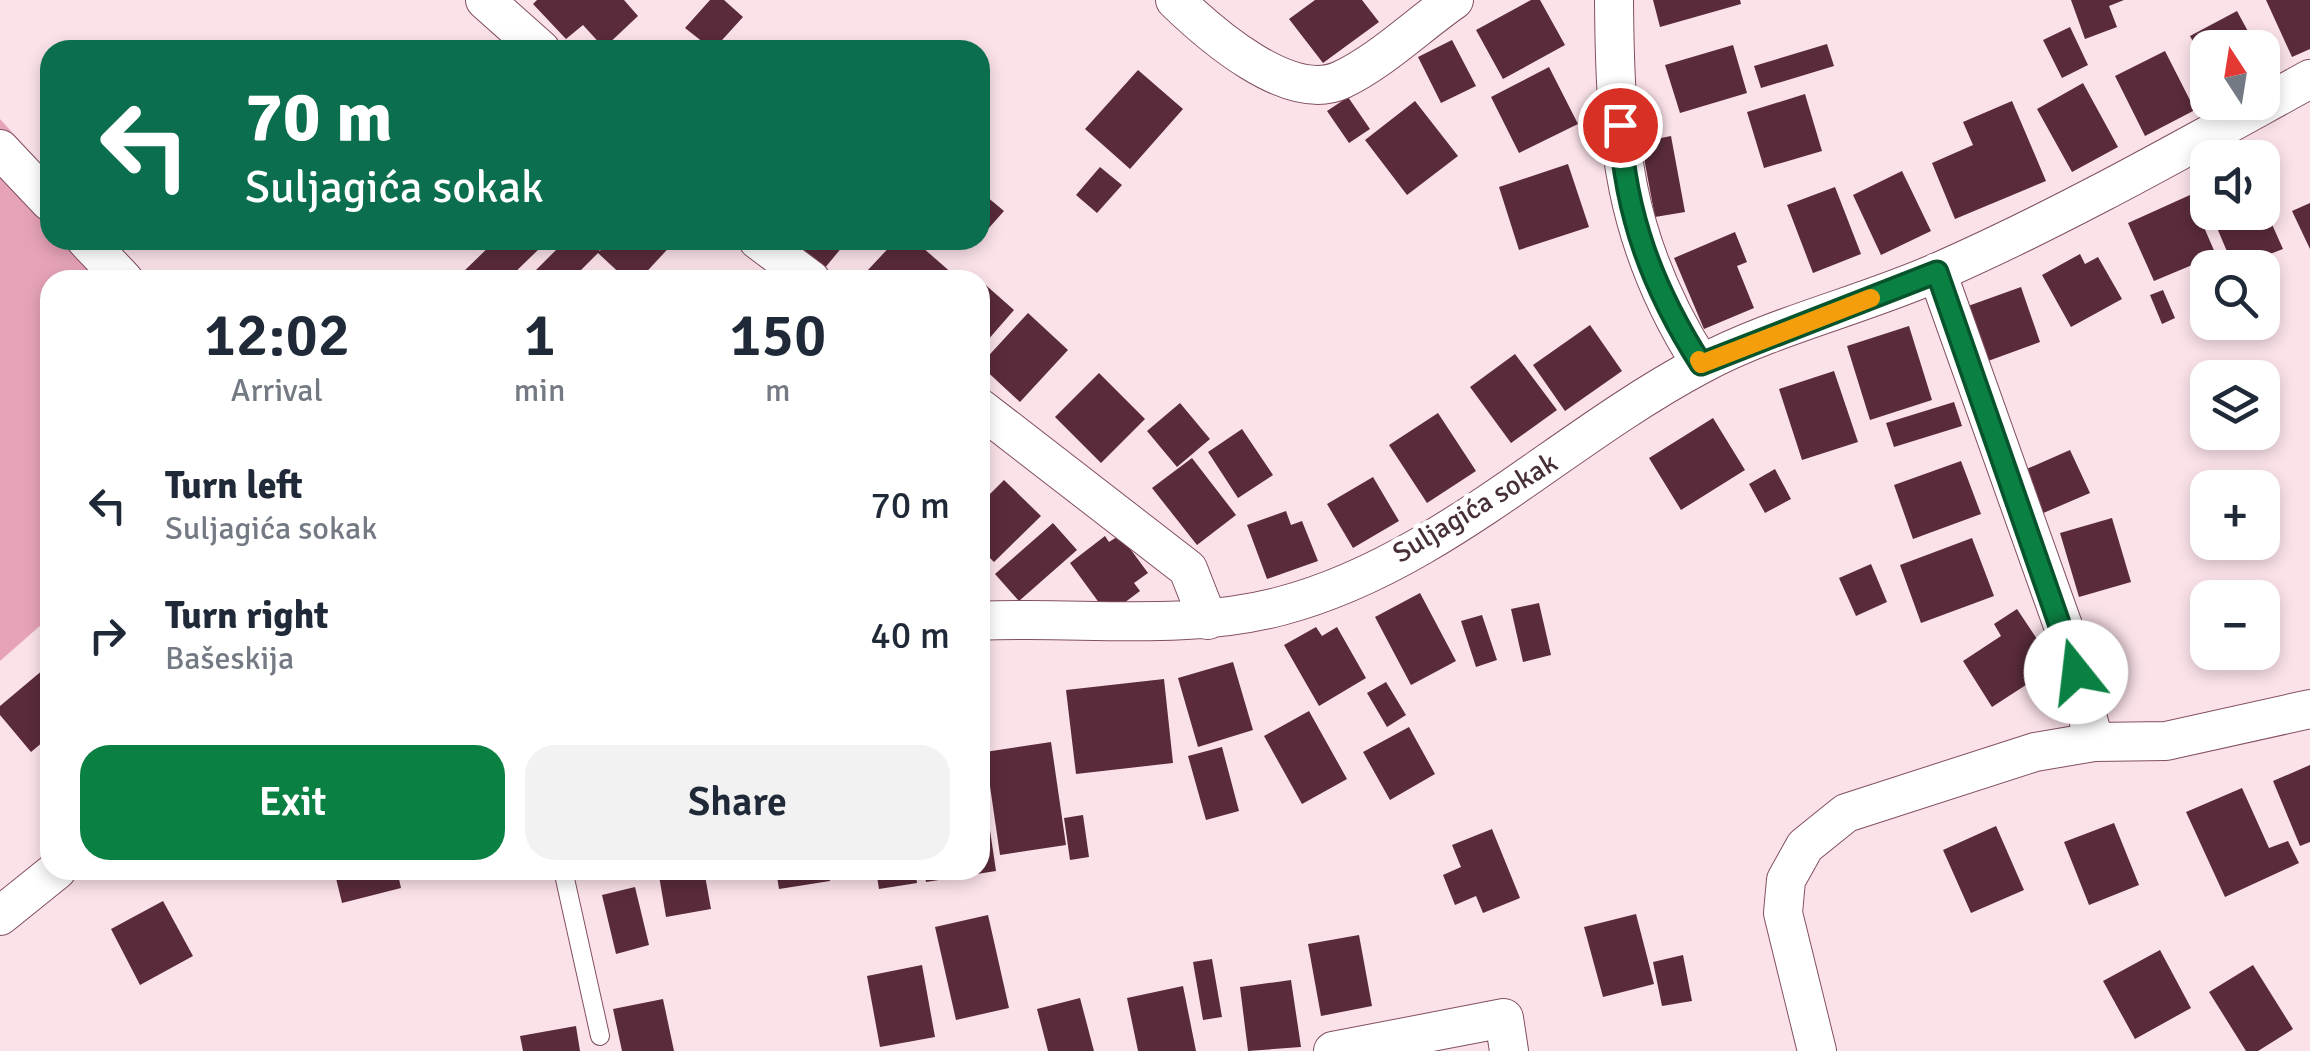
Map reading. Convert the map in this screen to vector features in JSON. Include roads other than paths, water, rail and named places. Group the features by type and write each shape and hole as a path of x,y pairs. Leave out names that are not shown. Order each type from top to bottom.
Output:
{"street":[{"path":"485,0 530,40"},
{"path":"1175,0 1229,48 1270,72 1313,85 1339,81 1454,0"},
{"path":"1614,0 1622,162 1637,237 1666,309 1701,364"},
{"name":"Suljagića sokak","path":"990,621 1208,620 1281,606 1348,584 1475,512 1701,364 1937,272 2060,215 2310,80"},
{"path":"0,149 40,191"},
{"path":"96,250 114,270"},
{"path":"771,250 798,270"},
{"path":"1937,272 2068,637 2094,742"},
{"path":"990,416 1188,568 1208,620"},
{"path":"1816,1051 1783,913 1786,880 1805,846 1846,813 2035,752 2094,742 2166,741 2310,709"},
{"path":"0,916 45,880"},
{"path":"1333,1051 1504,1018 1508,1051"}],"lane":[{"path":"565,880 600,1036"}]}
